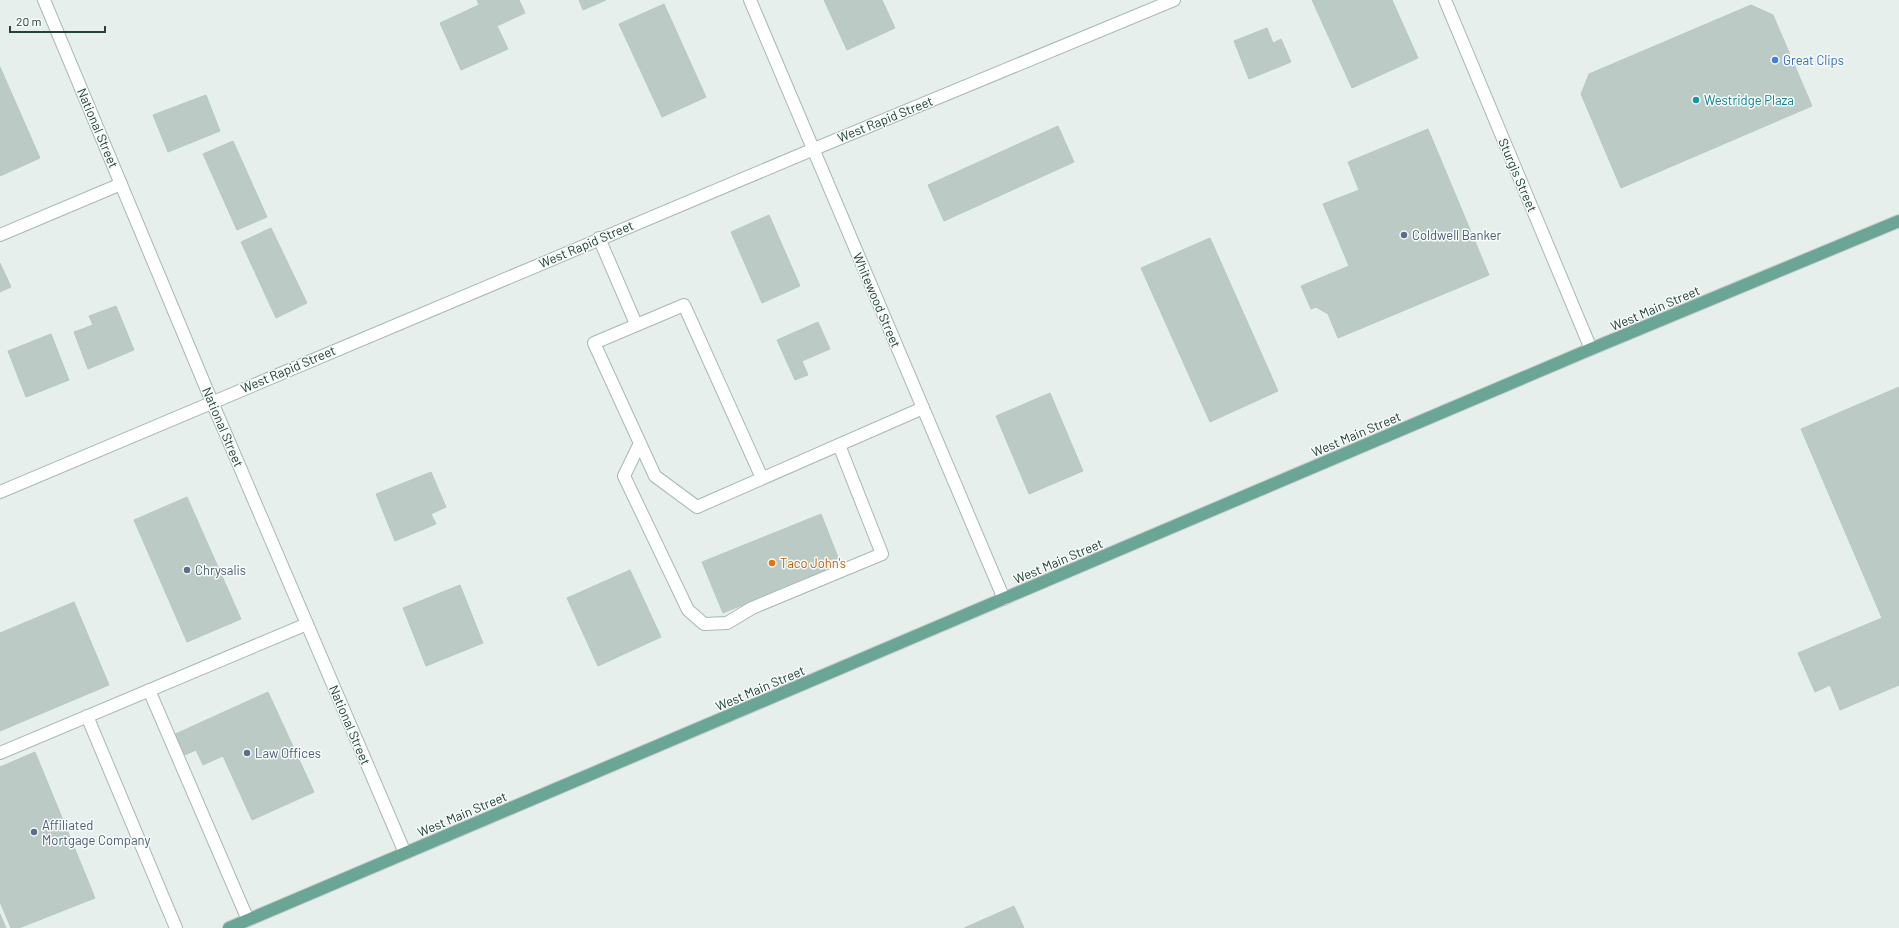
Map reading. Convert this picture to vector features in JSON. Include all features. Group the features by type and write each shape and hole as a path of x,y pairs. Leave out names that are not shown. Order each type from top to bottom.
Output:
{"main road":[{"name":"West Main Street","path":"229,928 1004,600 1591,349 1899,222"}],"street":[{"name":"National Street","path":"44,0 212,402 404,853"},
{"name":"Whitewood Street","path":"750,0 1004,600"},
{"name":"West Rapid Street","path":"0,492 599,238 1174,0"},
{"name":"Sturgis Street","path":"1445,0 1591,349"},
{"path":"0,235 121,184"},
{"path":"599,238 636,324"},
{"path":"762,478 684,305 594,343 655,476 697,507 923,408"},
{"path":"640,443 624,476 688,610 704,624 727,623 752,608 882,554 876,532 839,445"},
{"path":"0,753 307,624"},
{"path":"149,690 248,920"},
{"path":"87,716 176,928"}],"building":[{"path":"477,0 519,0 525,13 497,26 508,49 461,70 440,23 479,5"},
{"path":"579,0 606,0 583,10"},
{"path":"824,0 882,0 895,28 847,50"},
{"path":"1312,0 1392,0 1418,58 1352,88"},
{"path":"664,4 706,97 662,117 619,24"},
{"name":"Westridge Plaza","path":"1751,5 1773,15 1812,106 1621,188 1581,94 1589,74"},
{"path":"1267,28 1273,43 1281,39 1291,62 1249,79 1234,41"},
{"path":"0,67 40,158 0,176"},
{"path":"206,95 220,131 168,152 153,115"},
{"path":"1058,126 1074,162 944,221 928,185"},
{"name":"Coldwell Banker","path":"1428,129 1489,275 1338,338 1328,314 1316,307 1311,309 1301,286 1349,266 1323,204 1359,190 1348,162"},
{"path":"233,141 267,217 237,230 203,154"},
{"path":"769,215 800,286 762,303 731,232"},
{"path":"271,228 307,303 276,318 241,242"},
{"path":"1210,238 1278,391 1210,422 1141,268"},
{"path":"0,263 11,287 0,292"},
{"path":"116,306 134,350 88,369 74,332 93,325 89,316"},
{"path":"818,322 830,349 802,361 808,375 795,380 777,340"},
{"path":"51,334 69,380 26,397 8,351"},
{"path":"1899,387 1899,685 1840,710 1830,685 1815,692 1798,653 1882,618 1801,429"},
{"path":"1050,393 1083,471 1029,494 996,416"},
{"path":"431,472 446,507 431,514 436,524 395,541 376,494"},
{"name":"Chrysalis","path":"187,497 241,619 187,642 134,520"},
{"name":"Taco John's","path":"821,514 841,565 723,613 702,562"},
{"path":"630,570 661,637 598,666 567,598"},
{"path":"460,585 483,643 426,666 403,608"},
{"path":"74,602 109,685 0,731 0,633"},
{"name":"Law Offices","path":"268,692 314,792 252,820 223,756 203,765 196,750 180,757 171,736"},
{"name":"Affiliated Mortgage Company","path":"35,752 95,898 19,928 11,928 0,902 0,767"},
{"path":"1014,906 1024,928 964,928"},
{"path":"0,914 6,928 0,928"}],"place":[{"name":"Great Clips","path":"1775,60"},
{"name":"Westridge Plaza","path":"1696,100"},
{"name":"Coldwell Banker","path":"1404,235"},
{"name":"Taco John's","path":"772,563"},
{"name":"Chrysalis","path":"187,570"},
{"name":"Law Offices","path":"247,753"},
{"name":"Affiliated Mortgage Company","path":"34,832"}]}
